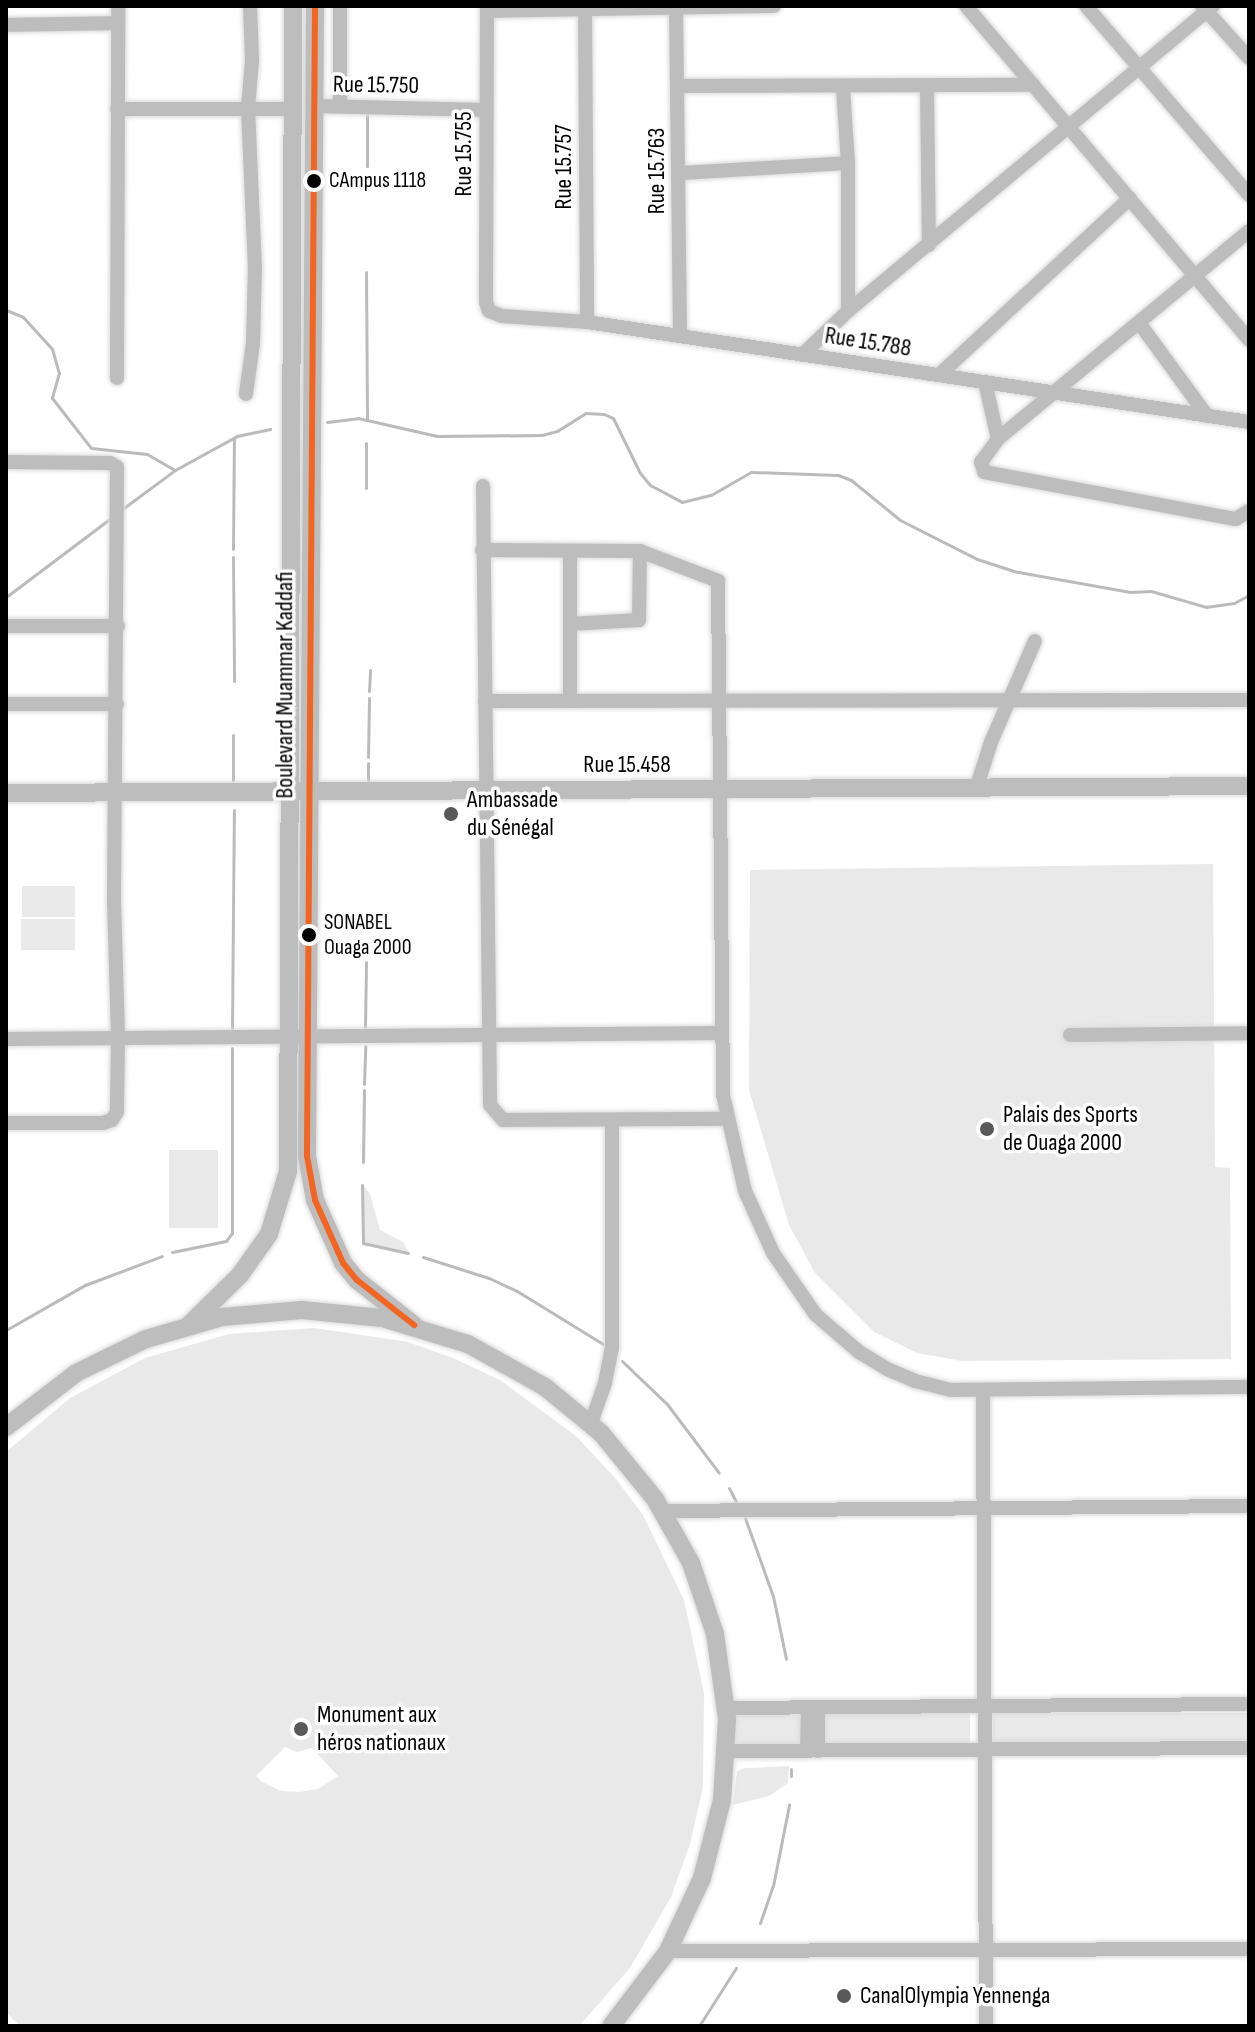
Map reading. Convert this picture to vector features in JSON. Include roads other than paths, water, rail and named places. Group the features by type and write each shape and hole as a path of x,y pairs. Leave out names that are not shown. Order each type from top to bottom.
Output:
{"main road":[{"name":"Boulevard Muammar Kaddafi","path":"190,1324 240,1275 269,1234 286,1187 290,1144 293,6"},
{"name":"Boulevard Muammar Kaddafi","path":"315,6 307,1156 321,1220 343,1263 357,1280 414,1325"},
{"name":"Rue 15.458","path":"6,793 1249,786"},
{"path":"6,1427 50,1390 89,1365 131,1345 190,1324 237,1315 302,1310 366,1315 414,1325 468,1344 545,1387 591,1423 630,1465 663,1511 691,1563 707,1605 721,1663 726,1708 727,1751 722,1800 712,1847 690,1908 668,1951 612,2026"}],"street":[{"path":"117,378 118,6"},
{"path":"246,394 253,343 255,269 248,108 252,60 250,6"},
{"path":"340,6 340,106"},
{"path":"487,9 585,12 774,6"},
{"path":"966,6 1249,340"},
{"path":"1086,6 1249,195"},
{"name":"Rue 15.763","path":"676,8 680,336"},
{"path":"802,355 848,311 1207,8 1249,58"},
{"name":"Rue 15.755","path":"486,302 487,9"},
{"name":"Rue 15.757","path":"585,12 587,322"},
{"path":"6,25 118,23"},
{"path":"679,86 843,88 1033,85"},
{"path":"927,87 929,245"},
{"path":"843,88 848,163 848,311"},
{"name":"Rue 15.750","path":"314,106 486,110"},
{"path":"117,109 292,109"},
{"path":"680,173 848,163"},
{"path":"939,375 1130,198"},
{"path":"1249,231 998,439 981,462 984,472 1236,519 1249,511"},
{"name":"Rue 15.788","path":"486,302 489,311 502,316 587,322 1249,422"},
{"path":"1140,324 1207,416"},
{"path":"985,382 998,439"},
{"path":"6,462 116,465 118,626 115,792 117,1112 112,1120 103,1123 6,1123"},
{"path":"483,486 490,1105 495,1115 503,1120 727,1119"},
{"path":"482,550 570,553 640,551 718,581 720,1033 727,1119 734,1157 755,1215 783,1270 816,1315 859,1352 915,1381 951,1390 1249,1387"},
{"path":"570,624 639,620 640,551"},
{"path":"570,553 570,701"},
{"path":"6,626 118,626"},
{"path":"977,786 1008,700 1035,641"},
{"path":"485,701 1249,700"},
{"path":"6,704 117,704"},
{"path":"6,1039 489,1032 720,1033"},
{"path":"1070,1035 1249,1033"},
{"path":"591,1423 605,1383 612,1348 612,1121"},
{"path":"983,1390 986,2026"},
{"path":"663,1511 1249,1506"},
{"path":"726,1708 1249,1704"},
{"path":"813,1707 813,1751"},
{"path":"727,1751 1249,1748"},
{"path":"668,1951 1249,1949"}],"waterway":[{"path":"367,115 367,166"},
{"path":"366,272 367,420"},
{"path":"6,310 23,317 52,349 59,373 52,398 91,448 147,454 175,470"},
{"path":"327,422 358,418 437,436 542,435 557,431 586,413 604,414 613,418 640,473 650,485 682,502 711,495 751,472 838,475 851,480 900,520 977,559 1013,571 1130,592 1151,591 1206,607 1234,603 1249,595"},
{"path":"121,510 175,470 237,436 270,429"},
{"path":"233,549 234,438"},
{"path":"366,443 366,488"},
{"path":"6,597 112,517"},
{"path":"233,557 234,681"},
{"path":"369,691 370,670"},
{"path":"368,757 369,698"},
{"path":"233,735 233,780"},
{"path":"368,763 368,782"},
{"path":"232,1028 234,810"},
{"path":"365,1027 366,962"},
{"path":"364,1084 365,1046"},
{"path":"172,1252 226,1241 232,1233 232,1048"},
{"path":"363,1162 364,1090"},
{"path":"362,1185 363,1243 408,1253"},
{"path":"6,1330 85,1285 162,1256"},
{"path":"423,1257 489,1278 517,1291 603,1344"},
{"path":"622,1361 667,1404 719,1473"},
{"path":"729,1488 737,1504"},
{"path":"745,1518 773,1596 786,1659"},
{"path":"791,1769 791,1776"},
{"path":"760,1923 773,1886 789,1805"},
{"path":"699,2026 736,1968"}],"place":[{"name":"CAmpus 1118","path":"314,181"},
{"name":"Ambassade du Sénégal","path":"451,814"},
{"name":"SONABEL Ouaga 2000","path":"309,935"},
{"name":"Palais des Sports de Ouaga 2000","path":"987,1129"},
{"name":"Monument aux héros nationaux","path":"301,1729"},
{"name":"CanalOlympia Yennenga","path":"844,1996"}]}
